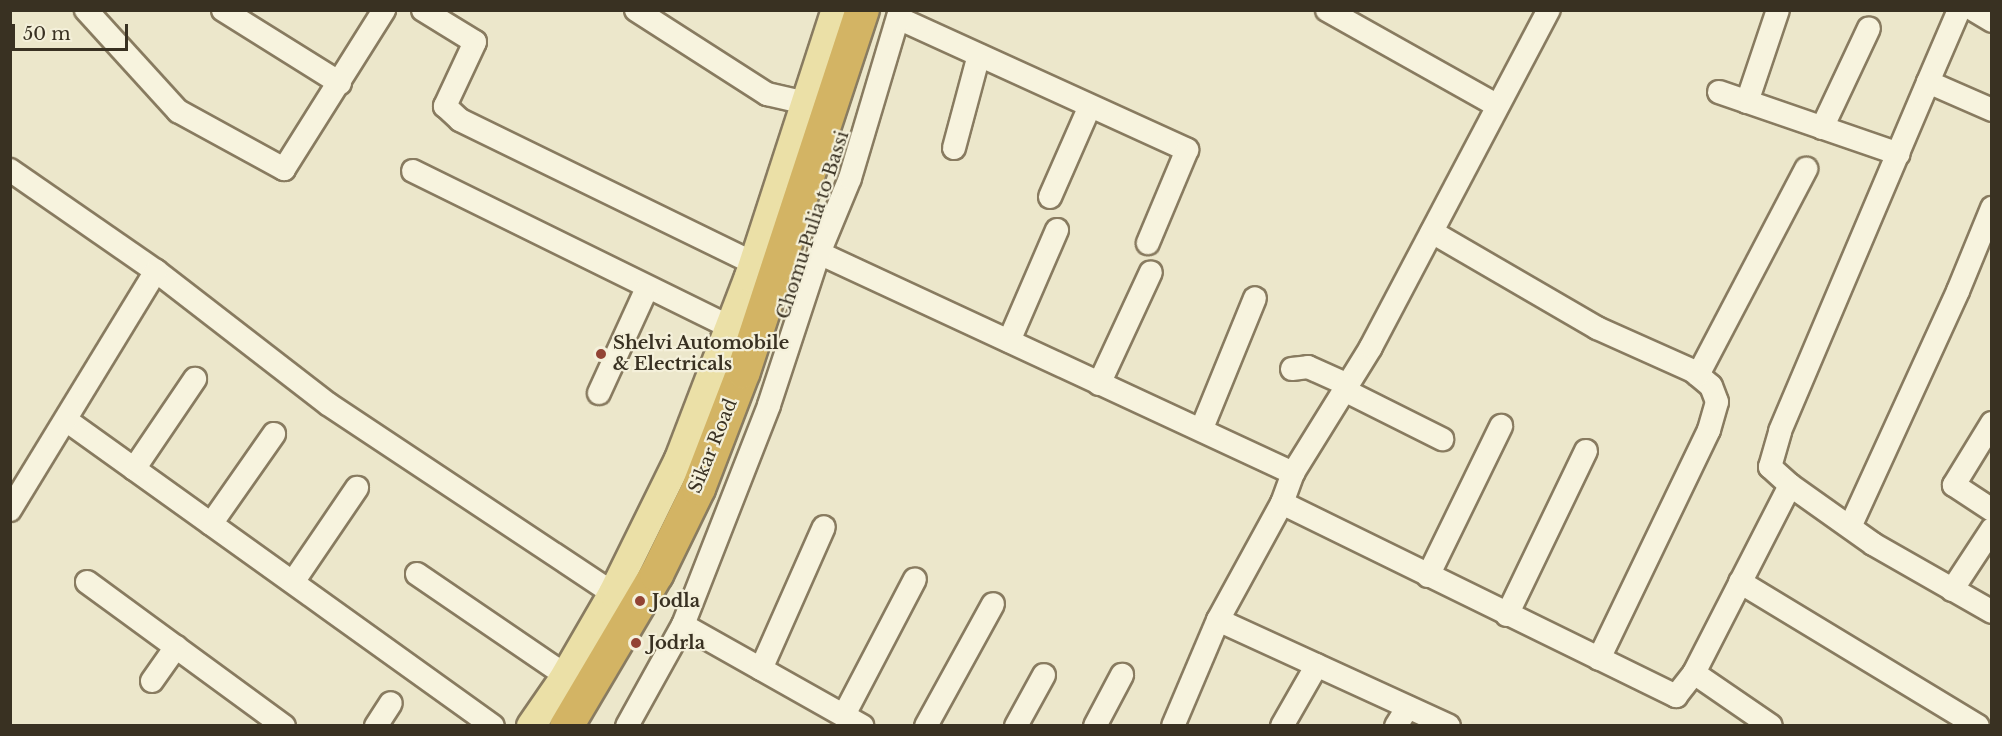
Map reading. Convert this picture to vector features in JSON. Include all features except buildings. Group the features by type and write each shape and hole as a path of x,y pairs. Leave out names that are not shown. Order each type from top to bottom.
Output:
{"highway":[{"name":"Sikar Road","path":"567,726 656,574 698,488 743,371 862,10"},
{"name":"Chomu Pulia to Bassi","path":"588,726 655,612 737,437 894,13"}],"main road":[{"path":"531,726 565,675 613,593 679,459 753,263 836,10"}],"street":[{"path":"86,10 178,111 284,169 384,10"},
{"path":"223,10 340,83"},
{"path":"423,10 475,42 445,106 460,120 753,263"},
{"path":"636,10 766,94 806,104"},
{"path":"1327,10 1496,105"},
{"path":"1173,726 1218,620 1282,503 1293,473 1346,388 1432,232 1496,105 1549,10"},
{"path":"1747,102 1778,10"},
{"path":"1959,10 1780,431 1770,467 1790,485 1850,527 1992,612"},
{"path":"1974,10 1992,21"},
{"path":"627,726 683,625 769,405 819,253 850,178 894,13 979,55 1186,150 1148,243"},
{"path":"1822,128 1869,28"},
{"path":"954,148 979,55"},
{"path":"1928,82 1992,110"},
{"path":"1719,92 1899,154"},
{"path":"1050,197 1090,106"},
{"path":"1698,375 1806,169"},
{"path":"413,171 730,327"},
{"path":"12,176 156,271 328,404 613,593"},
{"path":"1850,527 1958,291 1992,208"},
{"path":"1009,341 1057,230"},
{"path":"1432,232 1598,328 1698,375 1711,386 1717,402 1709,430 1599,659"},
{"path":"819,253 1099,384 1202,428 1293,473"},
{"path":"10,510 156,271"},
{"path":"1099,384 1151,272"},
{"path":"599,393 647,288"},
{"path":"1202,428 1255,298"},
{"path":"1292,369 1308,366 1442,438"},
{"path":"134,469 195,379"},
{"path":"66,420 493,726"},
{"path":"1992,423 1954,485 1992,510"},
{"path":"1428,576 1501,426"},
{"path":"211,524 274,434"},
{"path":"1507,615 1586,451"},
{"path":"1282,503 1676,696 1694,673 1790,485"},
{"path":"292,582 357,488"},
{"path":"761,669 824,527"},
{"path":"1952,590 1992,529"},
{"path":"417,574 565,675"},
{"path":"683,625 853,720 915,579"},
{"path":"87,582 176,647 259,718 284,726"},
{"path":"1740,582 1978,726"},
{"path":"926,726 993,604"},
{"path":"1218,620 1317,665 1402,716 1449,726"},
{"path":"152,681 176,647"},
{"path":"1282,726 1317,665"},
{"path":"1694,673 1772,726"},
{"path":"1016,726 1044,675"},
{"path":"1095,726 1122,675"},
{"path":"376,726 391,703"}],"place":[{"name":"Shelvi Automobile & Electricals","path":"601,354"},
{"name":"Jodla","path":"640,601"},
{"name":"Jodrla","path":"636,643"}]}
